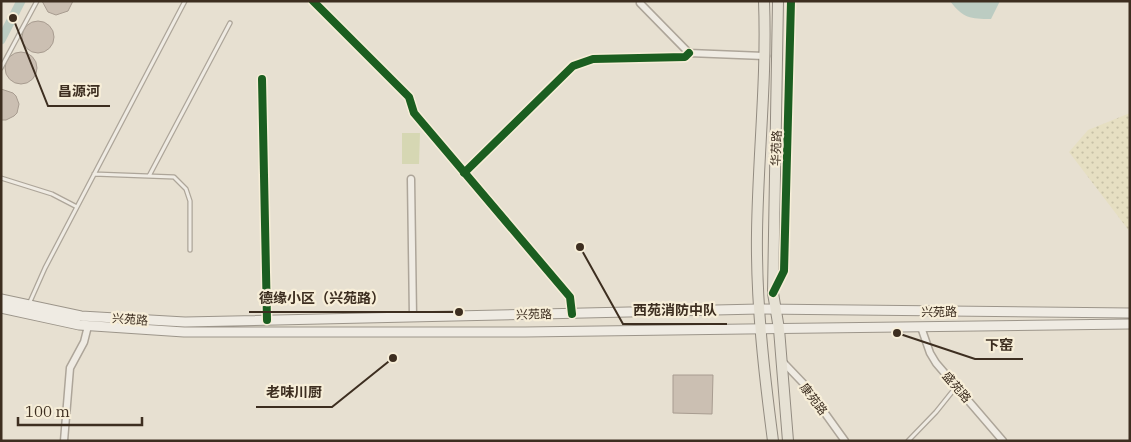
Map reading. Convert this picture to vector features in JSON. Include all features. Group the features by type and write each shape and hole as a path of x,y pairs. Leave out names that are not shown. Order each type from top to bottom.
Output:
{"main road":[{"name":"华苑路","path":"764,1 766,56 757,232 759,309 773,441"},
{"name":"华苑路","path":"778,1 773,293 779,328 788,441"},
{"name":"兴苑路","path":"1,298 81,316 185,322 759,309 1130,312"},
{"name":"兴苑路","path":"1,308 88,326 184,332 525,332 1130,324"}],"street":[{"path":"312,1 409,97 414,113 570,297 572,314"},
{"path":"639,2 689,52 766,56"},
{"path":"464,173 573,66 593,59 685,57 689,52"},
{"path":"262,79 266,320"},
{"path":"411,179 413,317"},
{"path":"64,441 70,368 84,342 88,326"},
{"name":"盛苑路","path":"920,327 930,353 1003,441"},
{"name":"康苑路","path":"781,360 804,384 845,441"}],"lane":[{"path":"1,68 37,1"},
{"path":"29,304 45,268 185,1"},
{"path":"149,176 230,23"},
{"path":"94,174 174,177 186,189 190,201 190,250"},
{"path":"1,178 52,194 77,207"},
{"path":"908,441 936,412 956,386"}],"shaded area":[{"path":"950,1 1000,1 991,19 978,19 963,14"},
{"path":"1130,113 1130,232 1069,152 1088,130"}],"green space":[{"path":"402,133 420,133 419,164 402,164"}],"building":[{"path":"42,1 73,1 68,11 56,15 48,12"},
{"path":"38,21 49,26 54,37 49,48 38,53 27,48 22,37 27,26"},
{"path":"21,52 32,57 37,68 32,79 21,84 10,79 5,68 10,57"},
{"path":"1,89 13,93 19,104 17,113 6,120 1,120"},
{"path":"673,375 713,375 712,414 673,413"}],"waterway":[{"path":"1,40 21,1"}],"cycle path":[{"path":"313,1 409,97 414,113 570,297 572,314"},
{"path":"773,293 784,271 791,1"},
{"path":"464,173 573,66 593,59 685,57 689,53"},
{"path":"262,79 267,320"}],"place":[{"name":"昌源河","path":"13,18"},
{"name":"西苑消防中队","path":"580,247"},
{"name":"德缘小区（兴苑路）","path":"459,312"},
{"name":"下窑","path":"897,333"},
{"name":"老味川厨","path":"393,358"}]}
